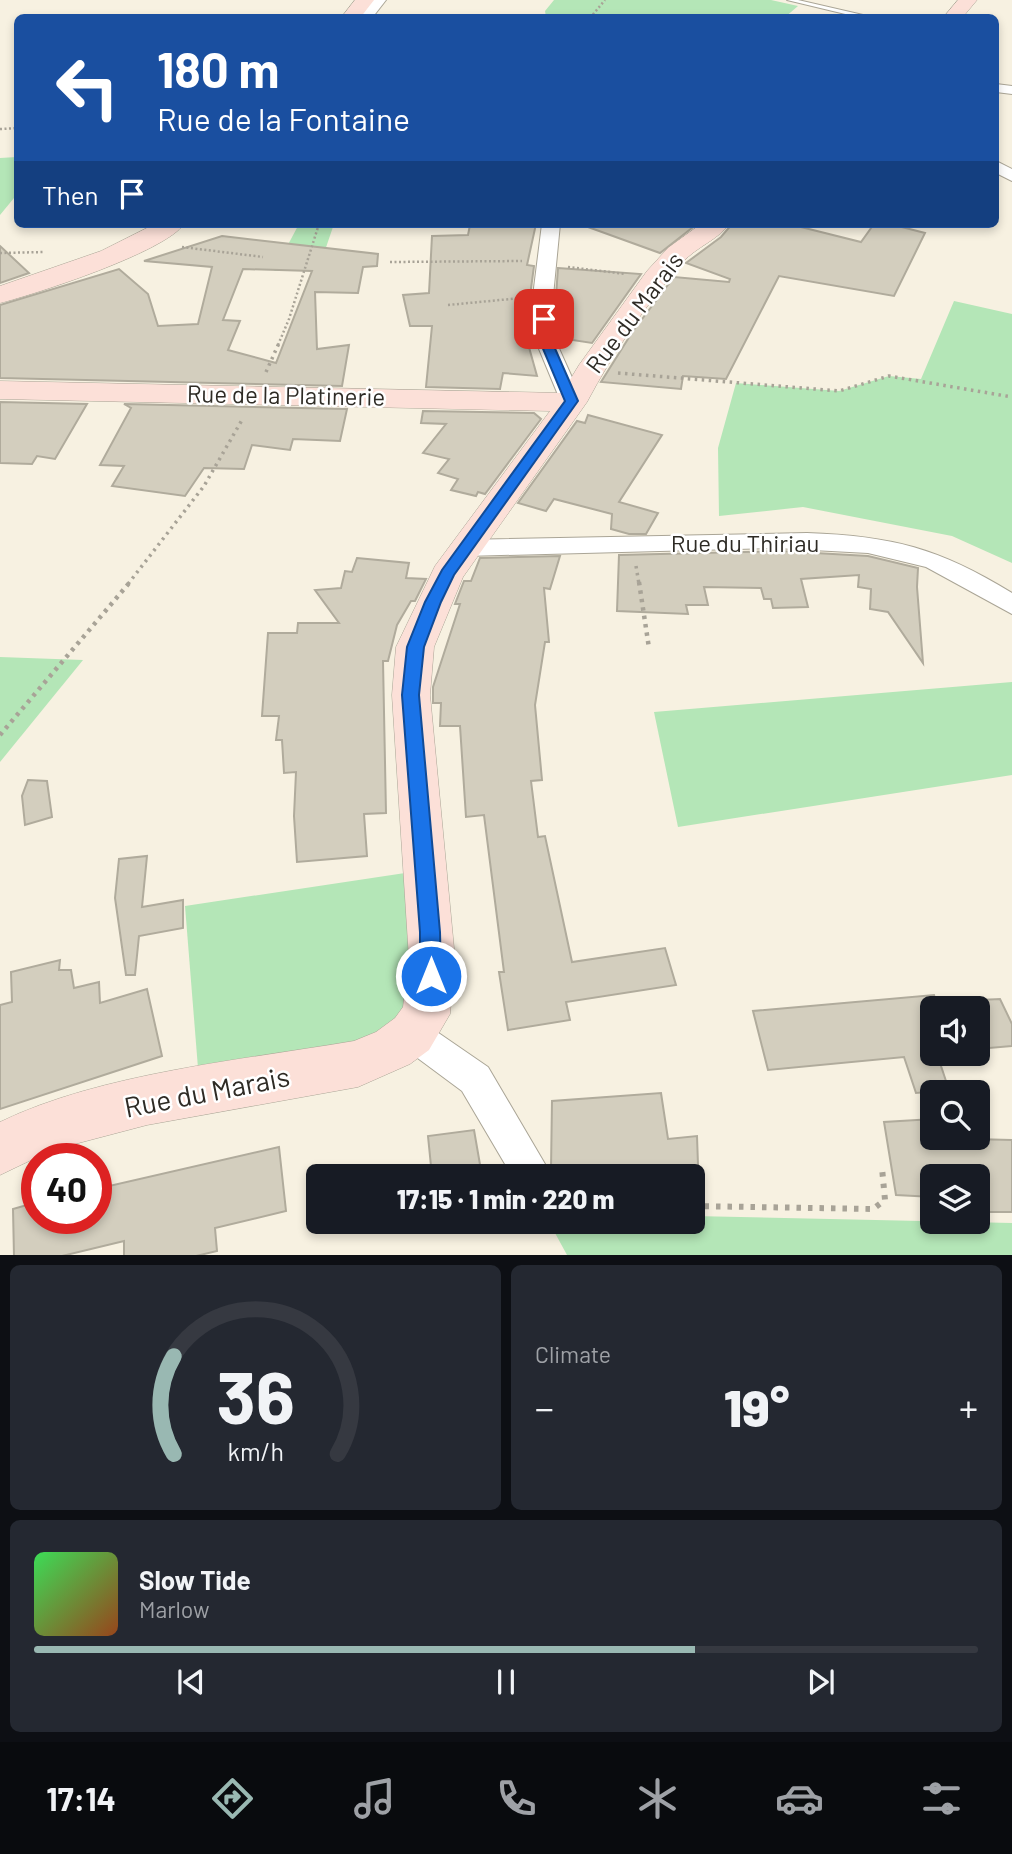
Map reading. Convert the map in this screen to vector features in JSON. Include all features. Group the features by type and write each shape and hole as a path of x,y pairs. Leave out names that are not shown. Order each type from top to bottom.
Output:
{"street":[{"path":"353,14 365,0"},
{"path":"368,14 380,0"},
{"path":"956,14 968,0"},
{"path":"551,228 554,264 543,296 547,344 580,386"},
{"name":"Rue du Marais","path":"0,1149 44,1127 147,1101 358,1064 393,1048 412,1034 426,1014 432,959 411,695 415,647 433,602 465,548 677,253 711,228"},
{"path":"0,295 111,256 162,231"},
{"name":"Rue de la Platinerie","path":"0,390 256,396 580,386"},
{"name":"Rue du Thiriau","path":"465,548 769,541 892,549 945,566 1012,605"},
{"path":"412,1034 475,1079 526,1164"}],"lane":[{"path":"790,0 798,4 852,14"}],"path":[{"path":"593,14 605,0"},
{"path":"0,735 132,580 204,486 256,396 289,318 318,228"},
{"path":"162,231 173,246 263,257"},
{"path":"390,261 554,264 595,270"},
{"path":"448,305 543,296"},
{"path":"580,386 839,391 889,376 1012,397"},
{"path":"633,545 649,648"},
{"path":"705,1206 873,1209 885,1200 882,1168"}],"green space":[{"path":"554,0 771,0 798,6 789,14 546,14"},
{"path":"14,157 14,198 0,215 0,158"},
{"path":"297,228 333,228 321,262 302,270 274,271"},
{"path":"954,301 1012,314 1012,563 952,536 803,507 719,516 718,448 736,383 839,391 889,376 921,379"},
{"path":"0,657 83,660 0,762"},
{"path":"1012,682 1012,775 678,827 654,712"},
{"path":"425,870 412,1034 200,1093 185,906"},
{"path":"705,1216 920,1221 920,1234 990,1234 990,1223 1012,1223 1012,1255 567,1255 556,1234 705,1234"}],"building":[{"path":"469,228 535,228 527,265 534,266 530,296 534,334 525,333 537,376 503,373 500,389 426,387 432,326 410,326 403,295 429,293 432,236 468,235"},
{"path":"591,228 692,228 660,253"},
{"path":"729,228 805,228 861,242 871,228 906,228 925,233 894,296 779,276 726,379 683,376 681,389 601,382 633,331 674,277 729,282 730,279 686,263 721,237"},
{"path":"222,236 378,254 377,266 363,267 358,293 315,292 317,349 349,345 342,386 0,378 0,305 119,269 148,294 158,326 198,324 212,267 144,261","holes":["243,269 312,271 276,363 228,350 240,321 223,320"]},
{"path":"0,246 29,273 0,283"},
{"path":"558,268 641,274 592,343 559,338 556,296"},
{"path":"0,402 87,404 55,459 37,456 32,464 0,463"},
{"path":"124,404 347,409 340,441 293,439 290,450 252,445 244,469 204,468 185,496 112,486 124,466 100,465 131,408"},
{"path":"423,411 534,413 541,419 485,494 478,492 476,496 451,490 458,479 438,473 449,459 423,453 446,424 421,423"},
{"path":"588,415 662,435 619,502 658,513 646,534 629,534 611,529 612,514 554,499 546,511 518,503 577,421 585,423"},
{"path":"780,551 868,556 918,568 923,663 888,612 870,609 871,589 858,587 859,575 801,579 808,607 773,608 771,599 764,599 761,588 704,587 708,605 686,605 688,614 617,611 619,555"},
{"path":"560,556 550,589 544,588 549,642 545,642 535,705 542,780 531,781 538,837 545,836 572,962 665,948 676,985 566,1002 570,1020 508,1030 499,972 504,972 484,815 466,817 460,726 440,726 441,703 433,703 433,687 460,604 455,604 464,581 471,581 480,558"},
{"path":"357,558 409,563 406,578 426,579 415,601 411,601 397,625 388,661 383,661 386,813 364,814 367,856 297,862 294,816 296,772 284,773 282,740 276,740 279,716 262,716 268,633 297,633 298,623 339,623 315,590 341,588 345,571 352,572"},
{"path":"28,780 47,781 52,817 25,825 22,796"},
{"path":"147,856 142,907 183,900 183,928 139,936 135,975 126,975 115,898 119,859"},
{"path":"60,960 59,970 71,970 74,988 99,982 100,1003 147,989 162,1056 0,1109 0,1005 12,1002 11,972"},
{"path":"920,996 920,1066 941,1066 946,1080 920,1080 920,1093 916,1093 904,1057 768,1070 753,1011"},
{"path":"990,999 1000,999 1012,1024 1012,1046 990,1048"},
{"path":"661,1093 668,1139 697,1136 698,1164 551,1164 552,1101"},
{"path":"920,1120 920,1150 990,1150 990,1139 1012,1140 1012,1212 990,1212 990,1164 920,1164 920,1196 896,1195 884,1122"},
{"path":"474,1130 480,1164 431,1164 428,1136"},
{"path":"279,1147 286,1211 215,1228 217,1251 200,1255 124,1255 124,1241 66,1255 14,1255 13,1209 21,1207 21,1234 112,1234 112,1185"}],"route":[{"path":"431,976 432,959 411,695 415,647 447,574 518,472 572,401 547,344 544,319"}]}
